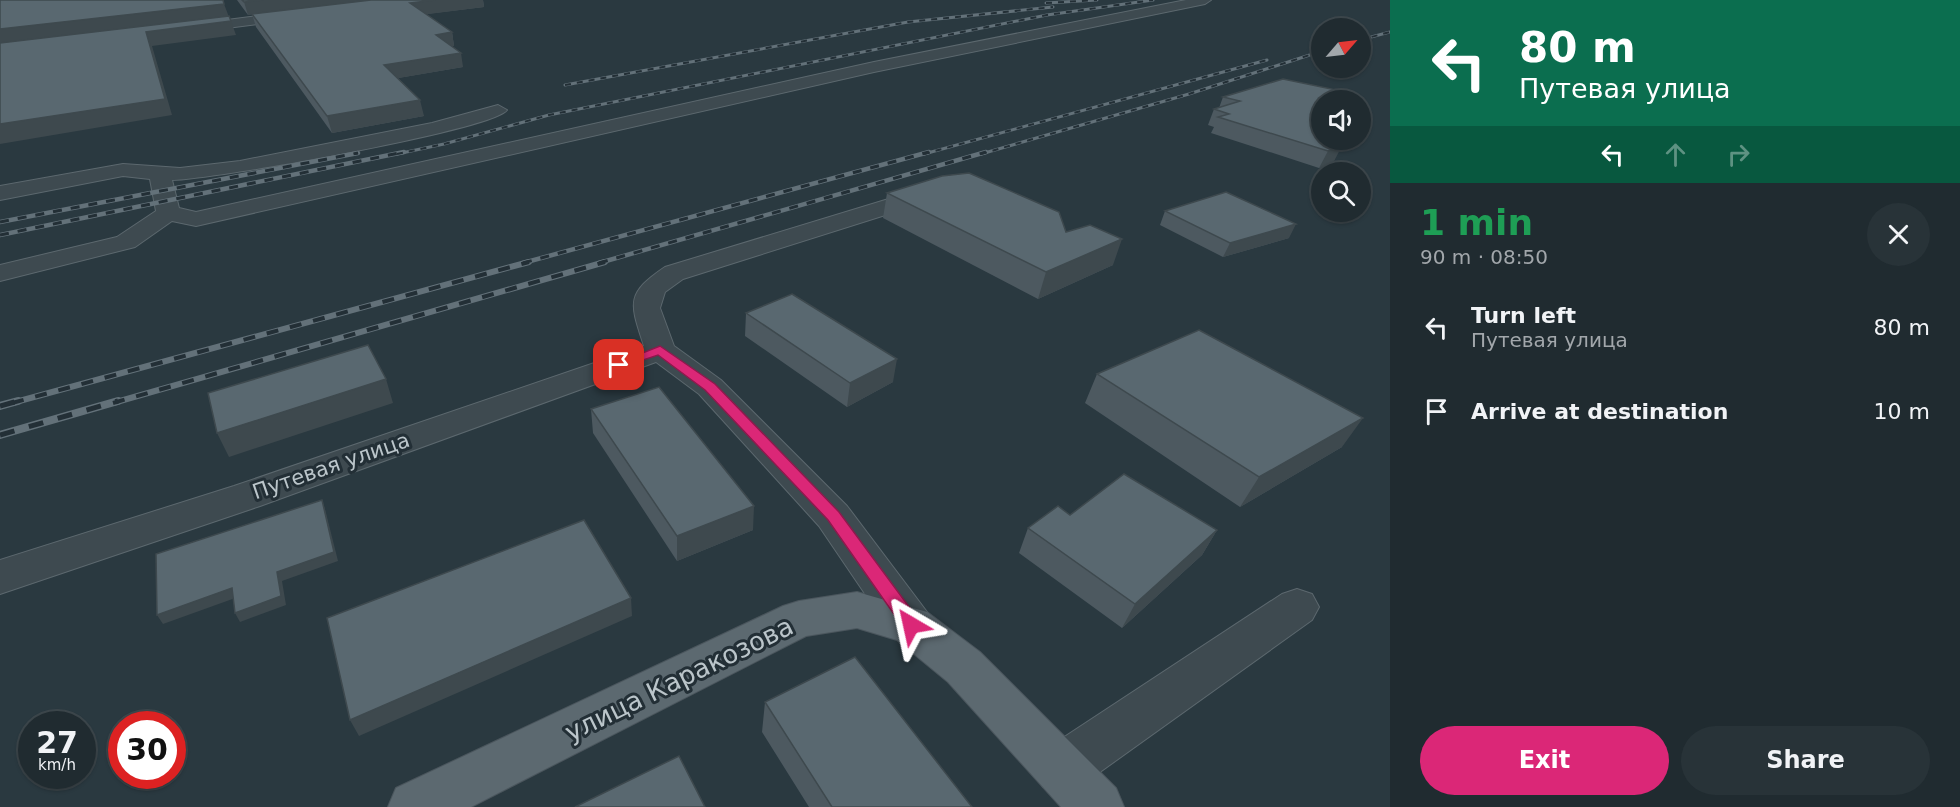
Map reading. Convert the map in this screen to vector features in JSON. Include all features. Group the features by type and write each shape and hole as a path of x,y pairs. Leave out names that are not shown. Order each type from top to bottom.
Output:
{"main road":[{"name":"улица Каракозова","path":"415,807 800,619 857,610 911,625 964,667 1097,807"}],"street":[{"path":"0,273 126,242 168,213 196,219 874,67 1205,0"},
{"path":"177,30 307,14"},
{"path":"0,193 123,170 186,175 462,122 498,110"},
{"path":"160,174 168,213"},
{"path":"911,625 833,516 710,387 660,350 646,308 652,288 674,273 934,192 956,189"},
{"name":"Путевая улица","path":"0,577 247,496 660,350"},
{"path":"1060,769 1297,607"}],"building":[{"path":"0,0 223,0 224,4 0,29"},
{"path":"371,0 435,0 410,3 452,32 436,35 461,53 384,65 420,100 327,116 252,14"},
{"path":"229,16 231,21 146,32 165,99 0,124 0,43"},
{"path":"1283,79 1336,90 1311,90 1311,146 1218,117 1229,114 1214,109 1240,101 1223,97"},
{"path":"969,173 1059,212 1066,232 1090,225 1122,239 1046,272 887,193 942,176"},
{"path":"1226,192 1296,224 1230,243 1165,211"},
{"path":"792,294 897,359 850,383 746,313"},
{"path":"1199,330 1363,418 1259,477 1097,374"},
{"path":"368,345 386,379 217,433 208,393"},
{"path":"659,387 754,506 677,536 591,409"},
{"path":"1124,474 1217,530 1135,604 1028,528 1058,506 1070,515"},
{"path":"322,500 334,552 277,572 281,596 235,613 232,588 157,615 156,554"},
{"path":"584,520 631,598 350,720 327,618"},
{"path":"855,657 972,807 832,807 765,702"},
{"path":"679,756 705,807 575,807"}],"railway":[{"path":"1046,3 1097,0"},
{"path":"397,154 444,144 549,115 1047,15 1153,0"},
{"path":"565,85 908,22 1053,7"},
{"path":"1371,37 1390,32"},
{"path":"981,154 1189,94 1311,55"},
{"path":"924,154 1267,60"},
{"path":"0,235 404,152"},
{"path":"523,263 929,152"},
{"path":"599,263 986,152"},
{"path":"0,222 358,153 354,154"},
{"path":"12,403 529,262"},
{"path":"113,403 605,262"},
{"path":"0,406 18,401"},
{"path":"0,435 118,401"}],"route":[{"path":"619,365 660,350 710,387 833,516 911,625"}]}
